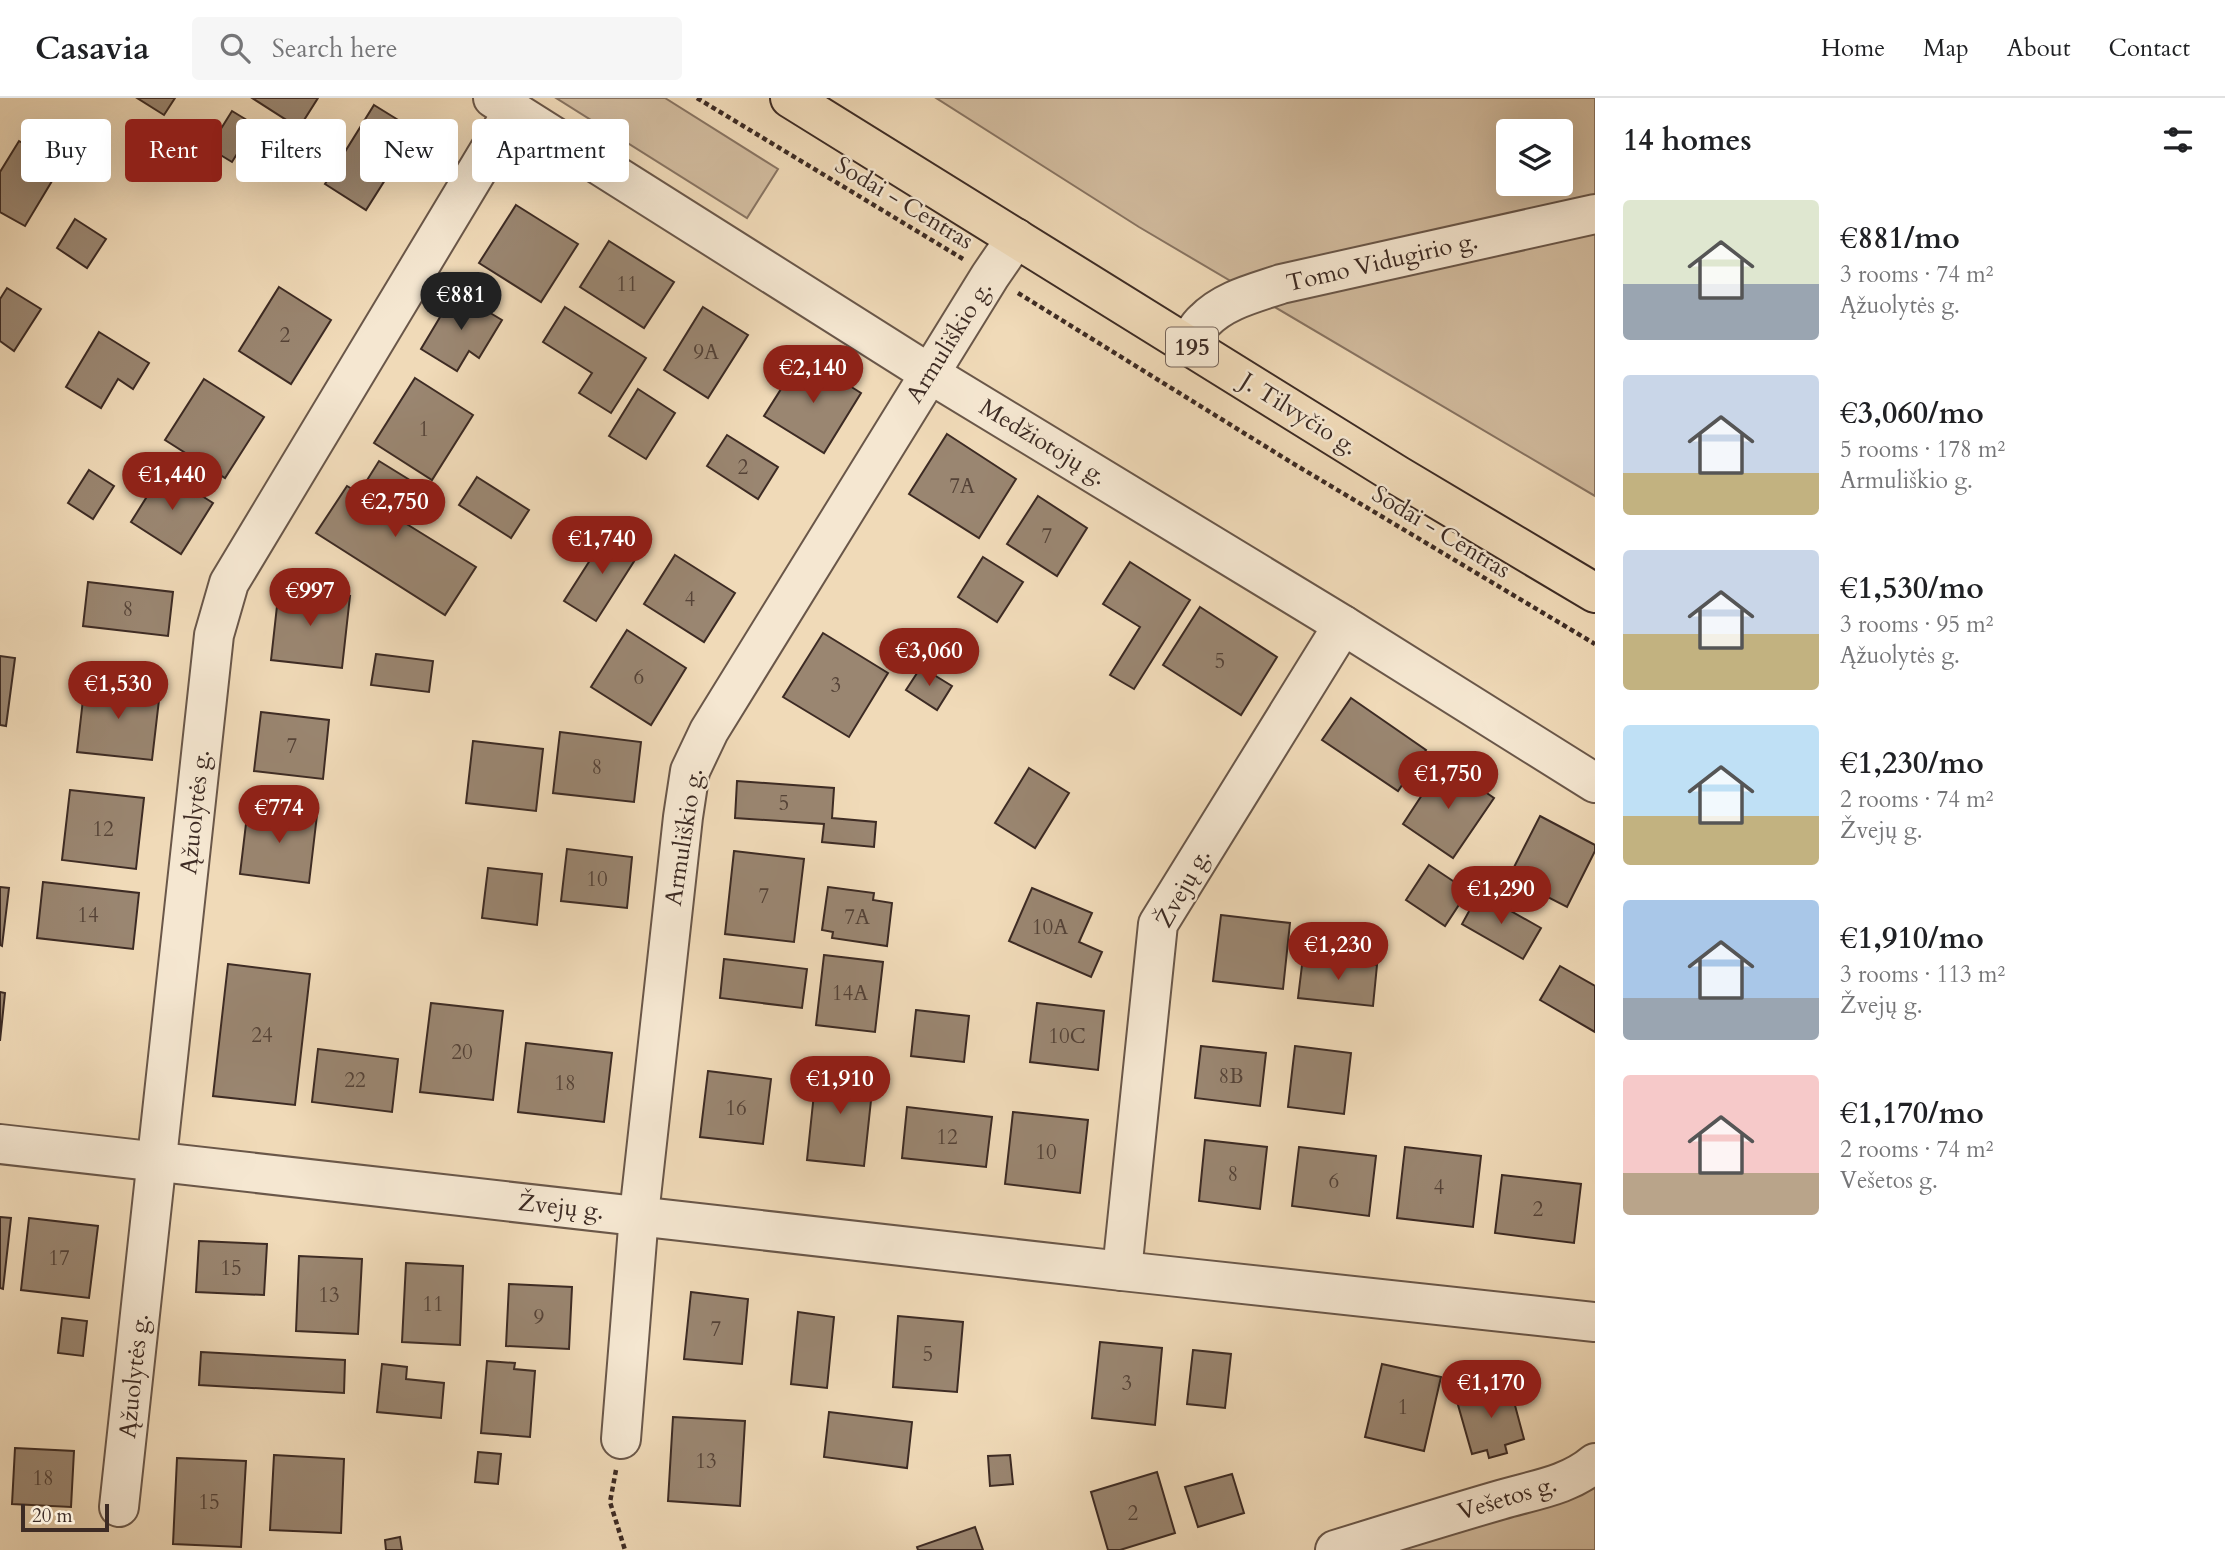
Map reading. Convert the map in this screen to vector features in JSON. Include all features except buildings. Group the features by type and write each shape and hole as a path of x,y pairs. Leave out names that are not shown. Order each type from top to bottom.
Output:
{"main road":[{"name":"J. Tilvyčio g.","path":"790,98 1397,475 1595,593"}],"street":[{"name":"Medžiotojų g.","path":"503,104 930,374 1343,625 1595,783"},
{"name":"Ąžuolytės g.","path":"119,1507 214,635 229,583 503,104"},
{"name":"Tomo Vidugirio g.","path":"1188,344 1202,322 1217,309 1281,284 1595,214"},
{"name":"Armuliškio g.","path":"621,1439 639,1215 690,771 709,731 1016,238"},
{"name":"Žvejų g.","path":"1122,1271 1158,924 1343,625"},
{"name":"Žvejų g.","path":"0,1144 1595,1322"},
{"name":"Vešetos g.","path":"1335,1550 1556,1485 1585,1472 1595,1463"}],"path":[{"name":"Sodai - Centras","path":"697,98 1595,645"},
{"path":"621,1439 610,1502 625,1550"}],"shaded area":[{"path":"556,98 665,98 778,169 747,218 629,144 629,119 589,119"},
{"path":"936,98 1595,98 1595,496 1139,227"},
{"path":"1595,1484 1595,1550 1377,1550"}]}
